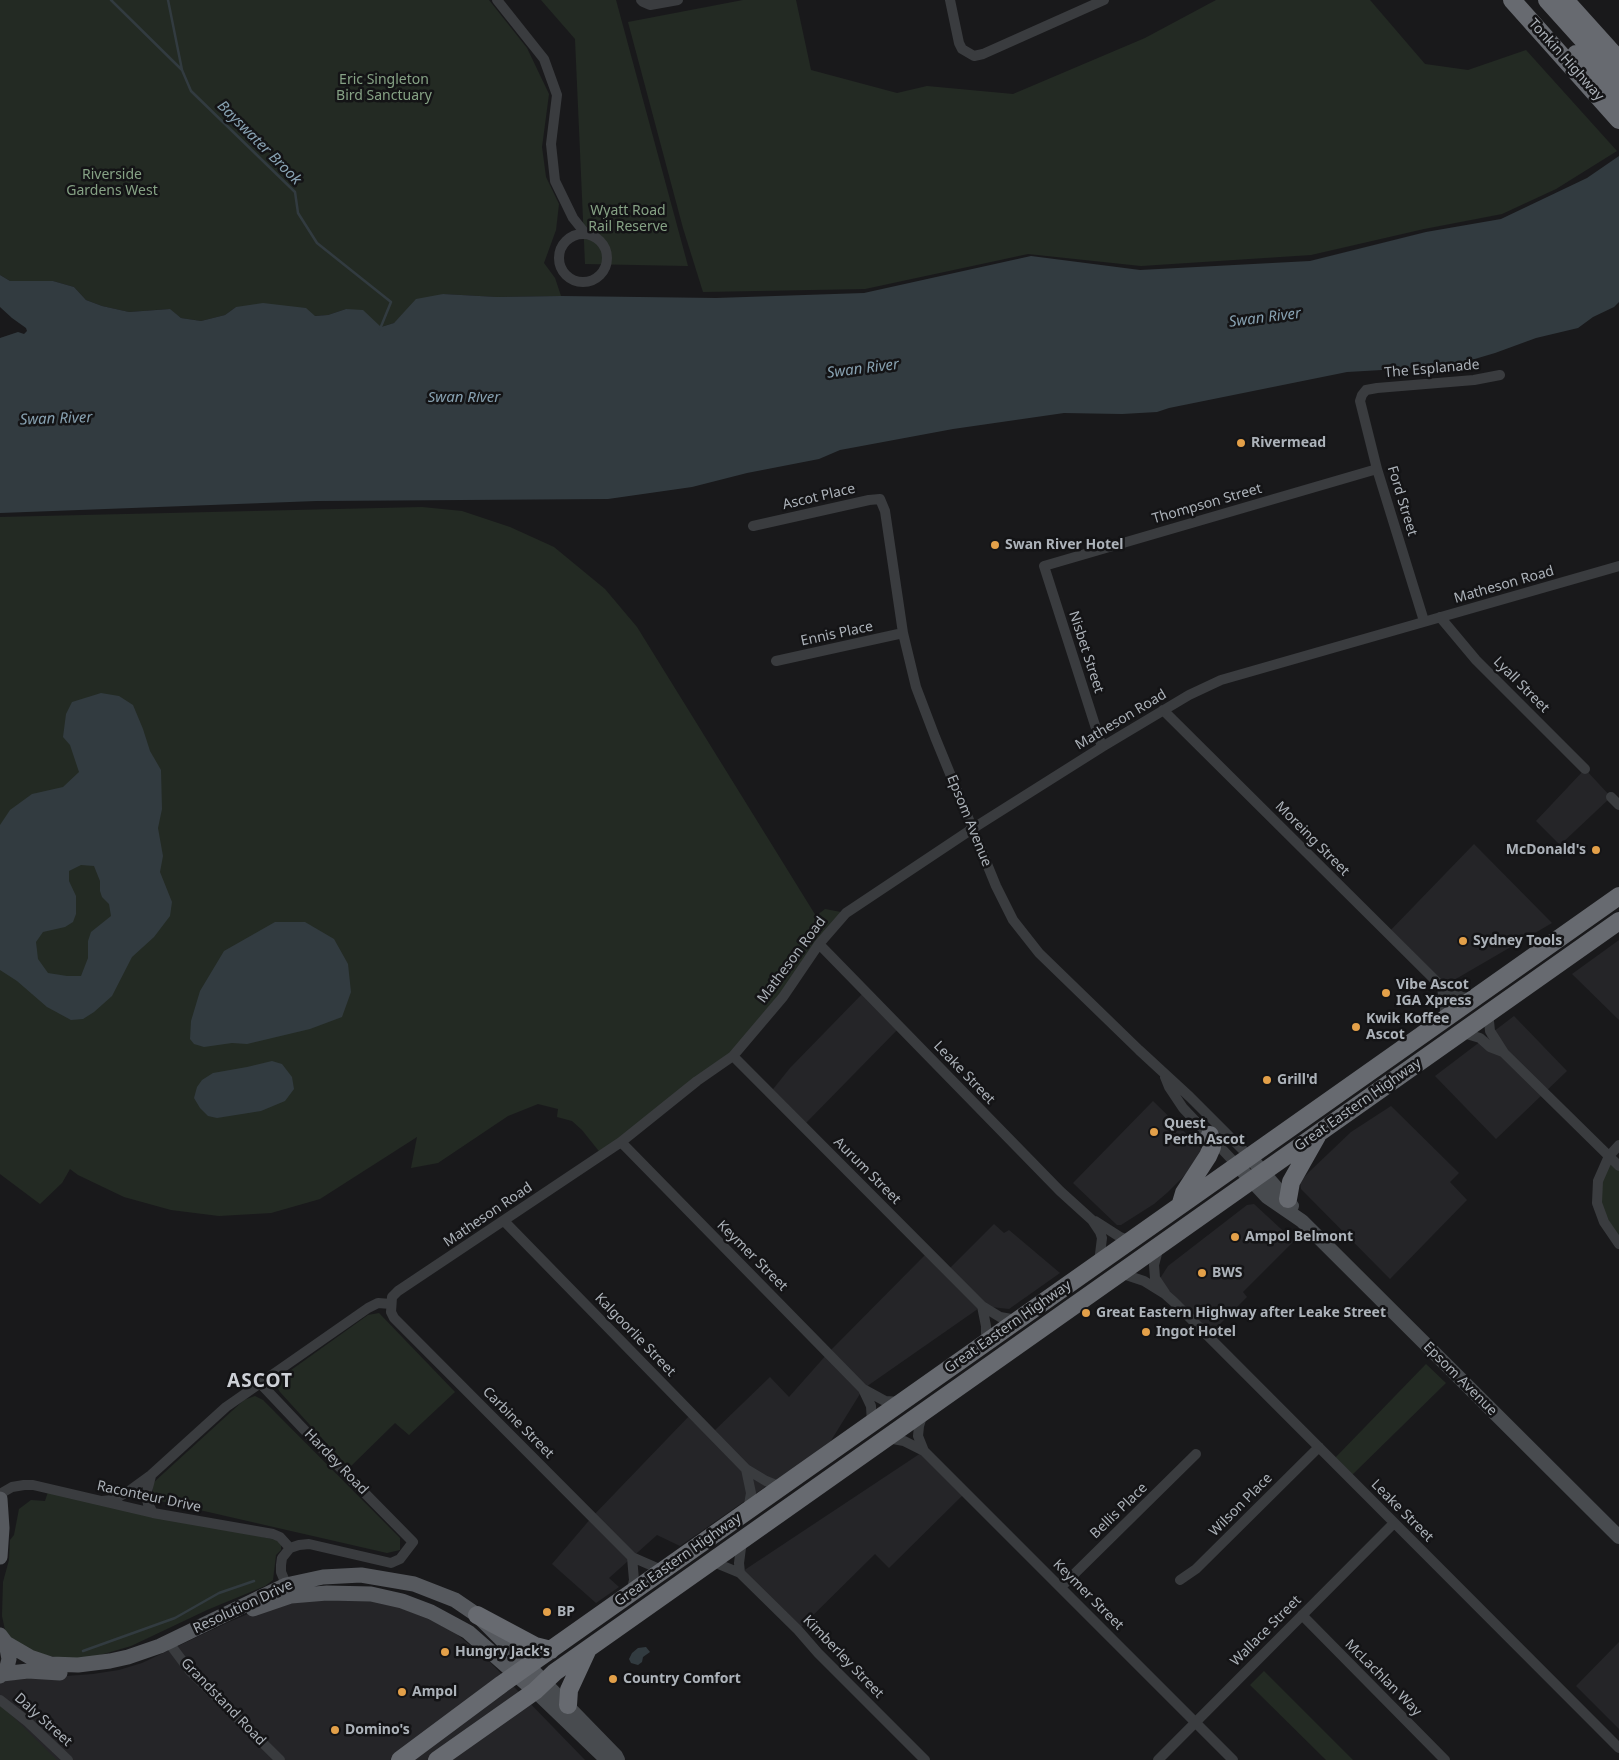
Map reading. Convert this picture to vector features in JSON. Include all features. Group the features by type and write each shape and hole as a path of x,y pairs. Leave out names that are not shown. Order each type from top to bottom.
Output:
{"highway":[{"name":"Tonkin Highway","path":"1512,0 1619,120"},
{"name":"Tonkin Highway","path":"1528,0 1619,102"},
{"name":"Tonkin Highway","path":"1547,0 1619,80"},
{"path":"1565,0 1619,60"},
{"name":"Great Eastern Highway","path":"400,1760 550,1650 1619,896"},
{"path":"1534,957 1534,968 1542,970 1619,915"},
{"name":"Great Eastern Highway","path":"438,1760 540,1687 555,1672 1619,921"},
{"path":"1288,1199 1291,1182 1320,1131"},
{"path":"1180,1206 1184,1192 1212,1147 1210,1135"},
{"path":"477,1615 535,1646 550,1650"},
{"path":"568,1705 569,1690 587,1650"}],"main road":[{"path":"0,1499 2,1528 0,1557"},
{"name":"Resolution Drive","path":"3,1639 30,1657 46,1663 78,1665 128,1658 171,1644 247,1612 289,1591 308,1579 344,1575 390,1579 419,1585 442,1593 477,1615 522,1670 540,1687"},
{"name":"Resolution Drive","path":"289,1591 310,1594 371,1594 402,1601 431,1612 462,1629 522,1670"},
{"path":"1,1675 9,1659 3,1639"},
{"name":"Resolution Drive","path":"1,1675 28,1671 68,1673 104,1670 140,1661 171,1644"}],"street":[{"path":"497,0 544,59 557,95 551,144 555,181 573,218 585,233 597,238 603,244 608,256 602,273 592,280 581,282 566,276 560,268 558,254 559,248 569,237 585,233"},
{"path":"641,0 650,5 678,0"},
{"path":"950,0 959,43 962,49 974,56 1104,0"},
{"name":"The Esplanade","path":"1366,390 1474,380 1500,375"},
{"name":"Ford Street","path":"1366,390 1360,402 1377,468 1424,621"},
{"name":"Thompson Street","path":"1044,566 1377,468"},
{"name":"Ascot Place","path":"753,526 869,500 880,499 884,511"},
{"name":"Epsom Avenue","path":"884,511 903,633 916,687 972,829 996,886 1013,920 1039,953 1190,1097 1258,1176 1288,1199 1302,1221"},
{"name":"Nisbet Street","path":"1044,566 1102,746"},
{"name":"Matheson Road","path":"391,1304 392,1297 398,1291 621,1142 697,1081 733,1056 783,997 818,944 846,913 972,829 1102,746 1189,695 1220,680 1619,566"},
{"name":"Lyall Street","path":"1440,617 1476,660 1584,769"},
{"name":"Ennis Place","path":"776,661 903,633"},
{"name":"Moreing Street","path":"1163,710 1442,987 1462,997 1472,999"},
{"path":"1611,797 1619,805"},
{"name":"Leake Street","path":"818,944 1060,1191 1092,1220 1130,1241"},
{"path":"1442,987 1445,1010 1444,1019"},
{"path":"1488,1012 1490,1031 1504,1053 1619,1166"},
{"path":"1460,1032 1480,1038 1504,1053"},
{"name":"Aurum Street","path":"733,1056 982,1306 1000,1316 1018,1320"},
{"name":"Epsom Avenue","path":"1164,1074 1169,1087 1183,1108 1210,1135 1244,1161"},
{"name":"Keymer Street","path":"621,1142 863,1389 886,1401 902,1402"},
{"path":"1619,1145 1610,1156 1598,1181 1597,1203 1604,1222 1619,1244"},
{"name":"Epsom Avenue","path":"1258,1176 1267,1197 1302,1221 1619,1538"},
{"name":"Leake Street","path":"1092,1220 1102,1238 1099,1262"},
{"name":"Kalgoorlie Street","path":"504,1221 746,1469 766,1481 782,1487"},
{"name":"Leake Street","path":"1159,1245 1154,1265 1155,1278 1165,1294 1619,1748"},
{"name":"Leake Street","path":"1120,1273 1144,1282 1165,1294"},
{"path":"102,1501 122,1496 152,1475 226,1407 368,1308 378,1303 391,1304"},
{"name":"Carbine Street","path":"391,1304 394,1318 632,1557 664,1571"},
{"path":"982,1306 986,1326 986,1343"},
{"name":"Hardey Road","path":"260,1382 413,1542 400,1559 391,1563 309,1544 299,1544 290,1548"},
{"name":"Keymer Street","path":"863,1389 870,1406 872,1424"},
{"path":"923,1413 918,1436 924,1450"},
{"name":"Keymer Street","path":"888,1438 904,1441 924,1450 1233,1760"},
{"name":"Wilson Place","path":"1180,1580 1196,1569 1319,1447"},
{"name":"Bellis Place","path":"1061,1587 1196,1454"},
{"path":"746,1469 751,1493 748,1511"},
{"path":"152,1475 146,1495 153,1513"},
{"name":"Raconteur Drive","path":"0,1494 12,1487 24,1485 153,1513 273,1534 290,1548"},
{"name":"Wallace Street","path":"1158,1760 1394,1523"},
{"path":"740,1573 739,1564 742,1540"},
{"path":"289,1591 281,1572 281,1565 282,1558 290,1548"},
{"path":"631,1593 634,1580 632,1557"},
{"name":"Kimberley Street","path":"711,1562 740,1573 925,1760"},
{"name":"McLachlan Way","path":"1302,1615 1445,1760"},
{"name":"Grandstand Road","path":"171,1644 190,1672 280,1760"},
{"path":"540,1687 568,1705 618,1760"},
{"path":"540,1687 607,1760"},
{"name":"Daly Street","path":"0,1700 17,1712 68,1760"}],"shaded area":[{"path":"1585,769 1611,797 1560,845 1536,821"},
{"path":"1474,844 1552,923 1442,987 1387,934"},
{"path":"1619,940 1619,1020 1572,974"},
{"path":"865,991 900,1027 803,1126 770,1093 790,1068"},
{"path":"1514,1016 1567,1071 1496,1139 1435,1076"},
{"path":"1153,1101 1203,1150 1191,1169 1168,1192 1154,1204 1121,1225 1117,1225 1073,1183"},
{"path":"1391,1106 1459,1173 1450,1182 1467,1200 1390,1279 1301,1189 1300,1182 1351,1132"},
{"path":"1254,1204 1294,1241 1243,1292 1247,1297 1209,1335 1154,1288 1168,1266 1247,1205"},
{"path":"994,1224 1004,1233 1009,1230 1060,1273 1009,1309 982,1306 863,1389 827,1447 680,1546 657,1535 609,1578 619,1587 596,1603 552,1564 592,1517 692,1413 712,1433 770,1377 789,1397 828,1353 928,1252 947,1271"},
{"path":"924,1451 966,1492 889,1568 875,1554 798,1630 740,1573"},
{"path":"347,1596 389,1603 454,1632 487,1659 585,1760 0,1760 0,1681 93,1674 119,1670 142,1663 229,1622 277,1602"},
{"path":"1619,1642 1619,1729 1576,1686"}],"green space":[{"name":"Riverside Gardens West","path":"0,0 489,0 527,48 549,94 542,147 546,177 559,204 556,230 544,263 555,278 561,296 497,297 443,294 404,313 394,323 381,327 346,309 328,315 314,316 236,307 225,315 201,321 181,318 169,309 129,312 102,306 86,300 74,287 53,281 10,281 0,275"},
{"name":"Wyatt Road Rail Reserve","path":"541,0 616,0 688,266 585,264 575,39"},
{"path":"743,0 796,0 811,70 897,93 927,86 1013,94 1145,38 1216,0 1370,0 1425,64 1468,70 1526,50 1617,151 1556,189 1502,214 1424,229 1311,255 1141,266 1028,254 865,289 703,292 683,228 628,22"},
{"path":"422,507 462,511 510,527 554,547 605,589 637,627 816,916 825,909 846,913 733,1056 602,1155 582,1130 572,1121 557,1117 558,1109 538,1104 508,1116 438,1163 411,1168 417,1137 320,1199 271,1213 219,1216 171,1210 124,1197 78,1175 70,1169 62,1183 40,1204 0,1174 0,517"},
{"path":"1609,1156 1619,1166 1619,1244 1604,1222 1598,1181"},
{"path":"379,1313 455,1392 409,1435 395,1423 349,1468 280,1392 276,1385 280,1378 368,1315"},
{"path":"1426,1364 1446,1383 1352,1475 1335,1458"},
{"path":"255,1396 263,1400 400,1538 400,1550 387,1553 156,1500 153,1483 244,1400"},
{"path":"49,1489 276,1540 281,1543 281,1550 276,1555 273,1580 265,1586 207,1610 131,1646 90,1658 66,1659 35,1653 11,1639 5,1630 2,1616 3,1582 9,1560 10,1540 14,1535 19,1509 31,1500 45,1501"},
{"path":"1264,1671 1353,1760 1326,1760 1250,1685"},
{"path":"0,1705 2,1706 57,1760 0,1760"}],"water":[{"name":"Swan River","path":"1619,156 1619,302 1614,307 1593,317 1578,328 1536,338 1451,366 1347,372 1157,412 1122,414 1064,413 953,429 840,450 819,459 747,473 692,487 608,499 316,501 0,513 0,338 18,332 24,334 27,331 26,328 0,307 0,275 10,281 53,281 74,287 86,300 129,312 170,309 181,318 201,321 225,315 236,307 263,303 306,308 315,316 328,315 346,309 363,310 381,327 394,323 416,299 443,294 497,297 716,298 864,293 1031,256 1140,270 1310,261 1426,232 1501,219 1587,178"},
{"path":"101,693 119,696 133,705 150,751 161,770 162,809 158,828 163,856 160,872 172,902 170,916 154,937 132,957 112,996 83,1019 71,1020 47,1007 17,981 0,970 0,825 10,810 32,794 63,787 79,772 70,745 63,737 66,714 72,702","holes":["81,865 94,866 100,881 102,897 109,904 111,916 91,932 88,941 88,958 81,976 48,973 38,959 36,942 43,932 65,927 73,922 76,914 76,896 69,881 69,871"]},
{"path":"275,922 305,922 334,939 348,964 351,992 342,1017 310,1029 247,1044 232,1043 204,1047 194,1044 190,1039 191,1021 200,991 224,951"},
{"path":"272,1061 282,1064 292,1077 294,1089 285,1101 261,1111 217,1118 208,1116 194,1098 197,1087 202,1080 213,1073"},
{"path":"646,1647 650,1652 643,1657 642,1662 638,1665 631,1663 629,1659 632,1653 638,1648"}],"waterway":[{"name":"Bayswater Brook","path":"111,0 182,70 191,91 295,192 298,213 317,243 391,302 380,329"},
{"path":"168,0 182,70"},
{"path":"83,1651 175,1618 219,1593 254,1581"}],"place":[{"name":"Rivermead","path":"1241,443"},
{"name":"Swan River Hotel","path":"995,545"},
{"name":"McDonald's","path":"1596,850"},
{"name":"Sydney Tools","path":"1463,941"},
{"name":"Vibe Ascot IGA Xpress","path":"1386,993"},
{"name":"Kwik Koffee Ascot","path":"1356,1027"},
{"name":"Grill'd","path":"1267,1080"},
{"name":"Quest Perth Ascot","path":"1154,1132"},
{"name":"Ampol Belmont","path":"1235,1237"},
{"name":"BWS","path":"1202,1273"},
{"name":"Great Eastern Highway after Leake Street","path":"1086,1313"},
{"name":"Ingot Hotel","path":"1146,1332"},
{"name":"BP","path":"547,1612"},
{"name":"Hungry Jack's","path":"445,1652"},
{"name":"Country Comfort","path":"613,1679"},
{"name":"Ampol","path":"402,1692"},
{"name":"Domino's","path":"335,1730"}],"district":[{"name":"ASCOT","path":"260,1382"}],"park label":[{"name":"Eric Singleton Bird Sanctuary","path":"384,88"}]}
